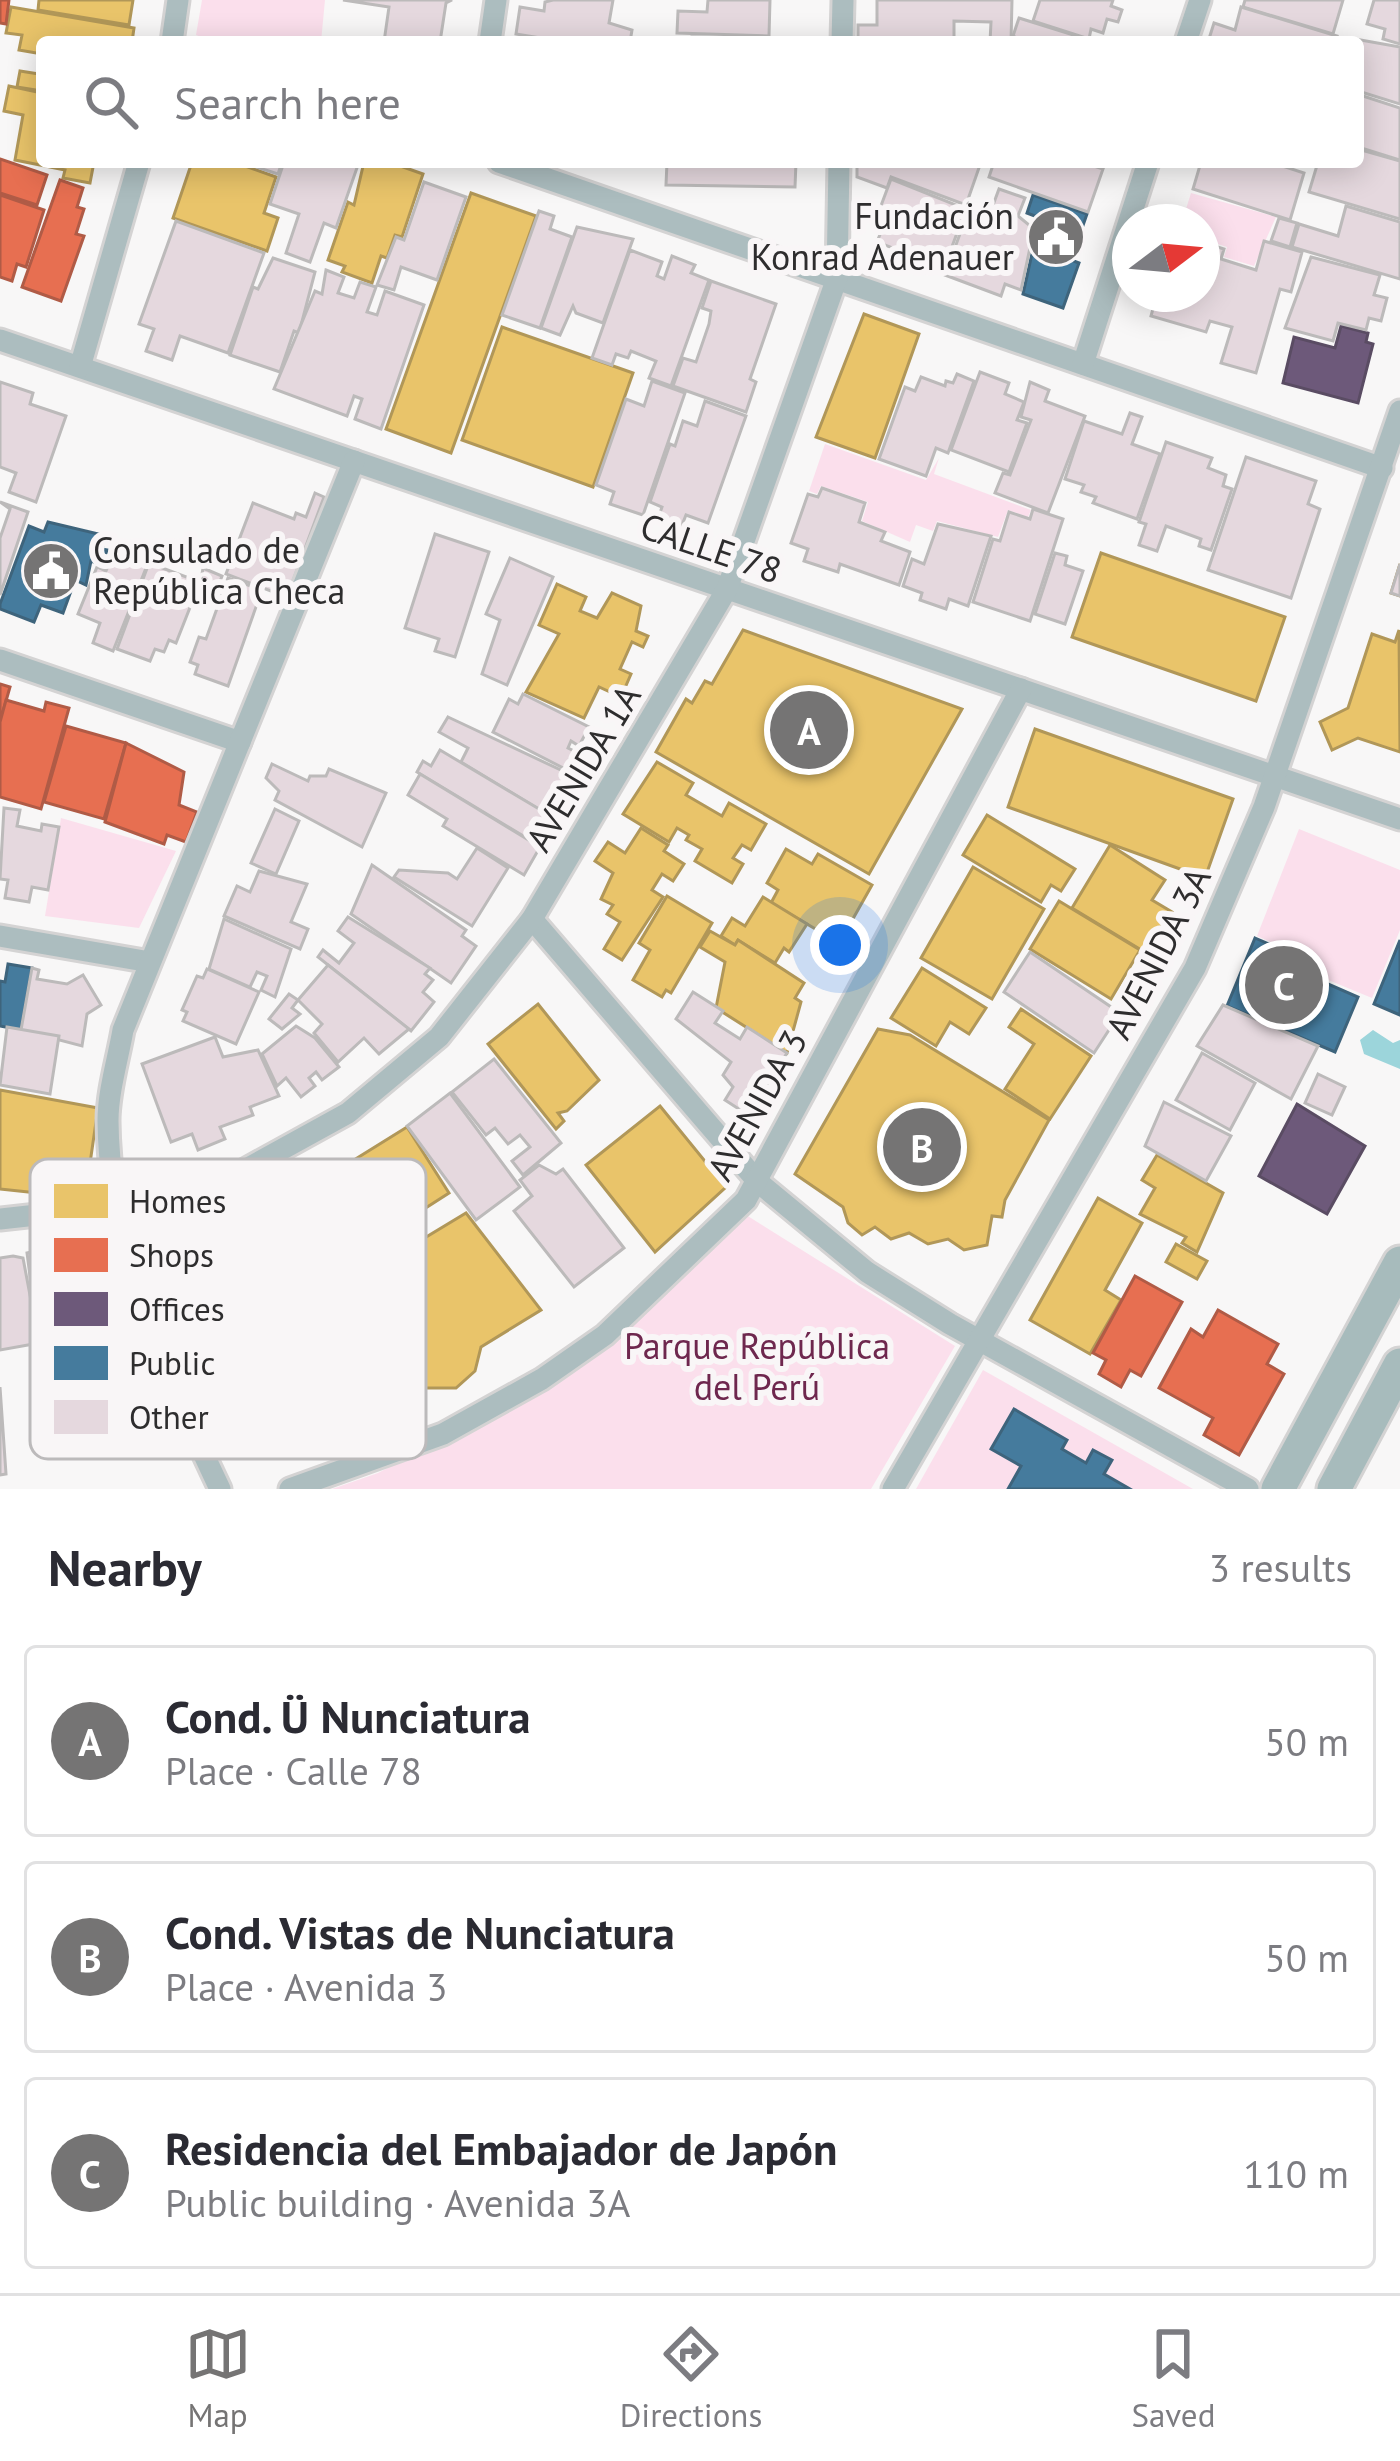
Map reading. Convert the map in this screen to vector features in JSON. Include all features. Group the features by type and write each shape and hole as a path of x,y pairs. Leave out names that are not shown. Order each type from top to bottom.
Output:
{"main road":[{"path":"1278,1489 1400,1263"},
{"path":"1334,1489 1400,1365"}],"street":[{"path":"173,36 178,0"},
{"path":"491,36 496,0"},
{"path":"842,0 842,36"},
{"path":"1188,36 1199,0"},
{"path":"80,367 137,168"},
{"path":"516,168 1382,468"},
{"name":"AVENIDA 1A","path":"265,1159 348,1113 439,1037 532,919 727,589 837,278 839,168"},
{"path":"1083,364 1146,168"},
{"name":"CALLE 78","path":"0,340 1400,819"},
{"name":"AVENIDA 3A","path":"893,1489 1195,968 1274,776 1400,411"},
{"path":"113,1159 108,1119 123,1030 355,461"},
{"path":"0,660 240,742"},
{"name":"AVENIDA 3","path":"426,1439 542,1379 605,1335 688,1261 758,1181 1021,689"},
{"path":"532,919 758,1181 867,1272 977,1340 1248,1489"},
{"path":"0,936 151,962"},
{"name":"AVENIDA 1A","path":"0,1219 30,1216"},
{"path":"206,1459 220,1489"},
{"name":"AVENIDA 3","path":"290,1489 372,1459"}],"green space":[{"path":"202,0 325,0 322,36 196,35"},
{"path":"1191,193 1276,217 1254,266 1224,257 1227,247 1220,245 1220,204 1188,204"},
{"path":"825,444 926,480 939,458 934,474 1031,510 1028,517 1008,510 998,537 937,521 933,531 916,525 910,542 862,521 868,502 821,486 817,494 809,491"},
{"path":"61,818 176,851 139,928 45,916"},
{"path":"1299,829 1400,870 1400,930 1372,998 1309,972 1313,960 1257,936"},
{"name":"Parque República del Perú","path":"743,1213 955,1346 871,1489 332,1489 405,1459 426,1459 426,1448 549,1383"},
{"path":"983,1370 1193,1489 916,1489"}],"water":[{"path":"1373,1030 1393,1043 1400,1040 1400,1069 1364,1054 1360,1040"}],"building: Homes":[{"path":"39,0 133,0 129,25 38,10"},
{"path":"11,7 134,28 133,36 36,36 36,53 19,50 22,35 6,33"},
{"path":"20,71 36,74 36,90 17,87"},
{"path":"9,86 36,92 36,164 15,160 23,115 4,111"},
{"path":"55,168 93,168 90,183 63,178 65,170"},
{"path":"190,168 251,168 276,177 264,213 278,218 267,251 173,218"},
{"path":"363,168 406,168 423,174 402,237 395,235 387,258 381,256 372,283 342,272 345,266 328,260 348,202 354,205"},
{"path":"471,193 536,216 451,453 386,429"},
{"path":"864,314 919,334 875,458 816,437"},
{"path":"502,327 633,373 593,487 462,440"},
{"path":"1101,553 1285,617 1256,701 1072,637"},
{"path":"1400,564 1400,596 1391,593"},
{"path":"557,584 586,597 580,611 597,618 612,593 641,606 636,631 648,636 643,647 632,642 620,669 631,674 621,697 599,687 584,718 526,692 559,634 539,625"},
{"path":"743,630 962,709 869,874 656,752 686,699 692,703 705,681 712,684"},
{"path":"1399,630 1400,752 1358,738 1332,750 1320,722 1348,708 1372,634 1395,642"},
{"path":"1035,729 1233,799 1205,878 1008,807"},
{"path":"657,762 693,783 686,795 722,816 729,803 766,824 751,850 742,845 733,858 743,864 732,883 695,861 702,849 686,840 689,835 677,828 669,842 623,814"},
{"path":"987,815 1075,869 1061,891 1051,885 1041,902 963,855"},
{"path":"641,828 668,845 664,851 684,864 673,881 662,874 652,890 663,897 622,960 604,949 620,922 607,914 613,905 601,899 613,873 595,861 608,842 625,853"},
{"path":"1110,845 1165,880 1152,900 1172,912 1143,951 1072,908"},
{"path":"786,849 812,864 818,854 872,885 850,924 846,921 831,938 771,903 778,890 767,883"},
{"path":"973,867 1044,909 992,999 921,958"},
{"path":"667,896 712,923 671,993 666,990 662,997 633,980 650,950 639,943"},
{"path":"763,897 807,924 789,952 784,948 775,963 738,940 735,945 721,936 732,918 745,926"},
{"path":"1059,901 1140,950 1111,999 1030,949"},
{"path":"710,931 735,945 738,940 804,983 795,998 801,1002 787,1053 716,1008 725,962 700,947"},
{"path":"922,968 986,1008 969,1034 950,1022 936,1046 891,1018"},
{"path":"538,1004 599,1080 567,1111 558,1113 564,1121 556,1129 488,1044"},
{"path":"1021,1009 1091,1056 1050,1119 1005,1089 1034,1044 1009,1027"},
{"path":"878,1029 910,1035 1049,1120 1005,1200 1002,1217 992,1216 987,1245 964,1250 948,1239 928,1244 909,1233 891,1239 875,1227 862,1235 848,1223 843,1207 795,1174"},
{"path":"0,1090 98,1108 91,1159 30,1159 30,1192 0,1189"},
{"path":"660,1106 726,1187 655,1252 586,1165"},
{"path":"407,1127 449,1193 426,1208 426,1159 356,1159"},
{"path":"1157,1155 1223,1193 1197,1252 1182,1243 1186,1237 1140,1214 1155,1188 1142,1180"},
{"path":"1098,1198 1142,1223 1105,1290 1121,1300 1090,1354 1030,1320"},
{"path":"466,1213 541,1310 481,1347 475,1371 456,1388 426,1388 426,1237"},
{"path":"1176,1244 1207,1261 1197,1279 1166,1262"}],"building: Shops":[{"path":"0,0 9,0 6,24 0,23"},
{"path":"0,159 47,175 37,205 0,193"},
{"path":"60,180 83,188 77,207 84,209 76,234 84,236 61,301 22,287"},
{"path":"0,195 44,210 26,267 17,264 12,281 0,277"},
{"path":"0,684 10,687 0,722"},
{"path":"6,700 44,711 46,702 69,708 41,809 0,797 0,722"},
{"path":"66,726 126,743 104,819 44,802"},
{"path":"126,743 184,772 179,805 197,812 186,842 167,835 164,844 105,822"},
{"path":"1135,1276 1182,1302 1141,1376 1130,1370 1121,1387 1099,1374 1106,1360 1093,1353"},
{"path":"1218,1310 1278,1344 1267,1364 1284,1374 1239,1455 1204,1435 1213,1418 1159,1388 1191,1329 1203,1337"}],"building: Offices":[{"path":"1341,326 1368,333 1366,342 1373,344 1358,403 1283,383 1294,337 1335,348"},
{"path":"1297,1104 1365,1146 1327,1214 1259,1176"}],"building: Public":[{"name":"Fundación Konrad Adenauer","path":"1033,195 1087,214 1071,260 1079,263 1063,308 1023,294 1040,218 1027,213"},
{"name":"Consulado de República Checa","path":"48,522 107,536 102,549 107,550 102,565 91,561 86,585 75,580 63,613 41,605 34,622 0,609 0,604 29,526 44,532"},
{"path":"1255,938 1310,962 1305,974 1358,997 1335,1052 1227,1006"},
{"path":"1400,940 1400,1015 1374,1004"},
{"path":"8,964 32,968 21,1030 0,1026 0,981 5,982"},
{"path":"1014,1409 1067,1440 1062,1449 1086,1463 1093,1450 1112,1460 1104,1474 1130,1489 1008,1489 1021,1466 991,1449"}],"building: Other":[{"path":"343,0 452,0 446,3 441,36 385,36 389,7"},
{"path":"613,0 609,23 632,30 631,36 516,34 520,7 544,11 545,2"},
{"path":"708,0 770,0 769,36 677,33 678,11 707,12"},
{"path":"877,0 1012,0 1011,36 990,36 991,22 954,21 954,36 858,36 858,25 877,25"},
{"path":"1040,0 1113,0 1111,6 1122,10 1118,22 1107,19 1103,33 1091,29 1090,36 1033,21"},
{"path":"1245,0 1343,0 1333,34 1243,7"},
{"path":"1374,0 1400,0 1400,44 1383,39 1385,29 1367,24"},
{"path":"1241,7 1337,36 1210,36 1214,23 1235,30"},
{"path":"1019,18 1077,36 1013,36"},
{"path":"1364,41 1400,47 1400,104 1364,93"},
{"path":"1364,96 1400,108 1400,160 1364,149"},
{"path":"1364,151 1400,161 1400,219 1309,192 1316,168 1364,168"},
{"path":"282,168 357,168 336,228 324,223 310,262 286,253 299,214 270,204"},
{"path":"667,168 796,168 795,187 666,185"},
{"path":"857,168 979,168 966,205 891,177 887,188 857,177"},
{"path":"992,168 1103,169 1088,212 989,177"},
{"path":"1199,168 1289,168 1304,173 1290,220 1193,189"},
{"path":"891,179 966,209 944,268 877,242 885,222 876,219"},
{"path":"424,182 466,197 437,280 401,267 394,290 377,285 396,237 404,240"},
{"path":"999,189 1025,198 1018,216 1034,229 1021,290 1005,284 1001,296 945,275 969,209 989,216"},
{"path":"1346,206 1400,222 1400,279 1292,247 1299,224 1338,236"},
{"path":"539,211 554,216 550,229 572,237 540,328 502,315"},
{"path":"1279,218 1297,223 1290,247 1271,241"},
{"path":"176,221 264,253 228,353 180,336 172,360 146,351 154,329 139,324"},
{"path":"577,227 633,239 603,323 576,313 573,306 560,335 541,328"},
{"path":"1264,241 1302,252 1291,292 1280,289 1256,373 1221,363 1232,327 1210,321 1206,332 1151,316 1152,312 1220,312 1220,248 1224,249 1221,259 1256,270"},
{"path":"630,250 662,262 657,276 664,279 672,256 695,265 691,273 709,280 671,386 649,378 656,361 631,351 628,358 616,354 612,365 592,358"},
{"path":"1311,257 1380,275 1374,295 1387,298 1381,321 1369,318 1366,330 1338,323 1333,341 1285,328"},
{"path":"273,258 315,272 299,333 294,331 280,372 230,355 253,287 258,289"},
{"path":"326,270 344,277 338,293 354,298 360,282 376,287 367,312 377,315 385,291 424,305 381,429 355,419 362,399 354,396 347,416 274,389 315,291 322,294"},
{"path":"711,281 776,304 750,379 756,382 746,412 673,386 683,358 696,362 709,324 711,311 702,308"},
{"path":"980,372 1009,383 1005,394 1024,402 1017,420 1027,423 1009,472 951,450"},
{"path":"957,374 974,381 948,453 936,448 926,476 879,459 905,387 915,391 921,377 945,386"},
{"path":"652,381 685,393 643,515 610,504 614,492 596,485 626,399 644,406"},
{"path":"0,382 33,393 30,404 66,416 36,502 9,492 16,473 0,467"},
{"path":"1030,382 1049,390 1045,401 1085,416 1048,513 995,493 1003,473 1010,475 1031,420 1021,417"},
{"path":"705,401 746,416 708,523 686,515 680,530 657,522 662,507 650,502 670,444 675,446 683,421 697,426"},
{"path":"1130,413 1142,417 1132,444 1160,454 1137,519 1093,503 1096,497 1081,492 1084,485 1065,479 1084,421 1122,434"},
{"path":"1166,442 1212,458 1208,468 1226,475 1223,486 1232,489 1211,550 1199,546 1201,539 1166,526 1157,551 1139,545 1146,524 1139,522"},
{"path":"1246,457 1316,481 1308,504 1320,509 1291,598 1208,570"},
{"path":"822,488 865,503 859,522 885,532 881,541 910,552 899,585 840,564 838,572 804,561 808,549 791,543 808,494 818,497"},
{"path":"315,493 324,497 287,597 226,574 253,503 294,519 296,513 306,517"},
{"path":"0,502 28,512 0,595 0,538 10,509"},
{"path":"1033,509 1063,519 1030,621 973,602 993,539 1000,541 1009,512 1030,519"},
{"path":"938,524 991,536 968,606 949,599 946,609 920,600 922,593 903,586 912,559 924,564"},
{"path":"435,534 489,552 455,657 435,651 439,639 405,628"},
{"path":"125,544 147,552 143,562 148,563 113,651 93,643 100,623 78,614 97,567 106,571 114,551 121,554"},
{"path":"1055,553 1067,556 1065,565 1083,571 1065,624 1035,614"},
{"path":"510,558 553,577 507,685 482,674 500,620 486,614"},
{"path":"149,563 200,582 176,643 169,640 164,652 155,649 150,661 117,649"},
{"path":"1400,564 1400,596 1391,593"},
{"path":"203,568 222,576 216,592 200,586"},
{"path":"228,578 262,590 228,686 195,674 198,665 190,662 199,637 206,639"},
{"path":"523,694 589,727 579,746 571,741 568,748 582,755 573,773 493,732 509,699 518,704"},
{"path":"448,717 582,780 569,805 551,795 540,810 461,762 468,748 439,732"},
{"path":"440,750 561,822 545,849 417,772 423,761 431,766"},
{"path":"272,764 308,781 310,776 326,776 329,769 386,793 362,847 275,800 279,791 266,778"},
{"path":"420,774 540,847 524,875 443,826 447,819 408,795"},
{"path":"4,808 20,810 17,826 41,831 42,824 59,827 48,890 32,887 29,902 5,898 8,880 0,879"},
{"path":"275,809 299,821 276,874 251,863"},
{"path":"477,848 508,868 472,926 394,877 399,870 448,873 457,879"},
{"path":"372,865 466,930 462,936 476,946 451,983 351,914"},
{"path":"259,871 307,884 291,922 308,929 300,949 224,916 237,886 250,892"},
{"path":"348,917 430,968 425,974 433,980 423,992 434,1002 411,1031 318,957 323,950 339,963 354,943 338,931"},
{"path":"224,919 291,949 275,997 261,990 267,976 257,972 250,987 209,969"},
{"path":"1030,952 1120,1013 1094,1053 1004,992"},
{"path":"328,965 409,1029 379,1054 364,1038 338,1062 314,1033 322,1024 298,1000"},
{"path":"32,968 39,970 37,979 67,984 83,975 101,1005 87,1014 82,1046 21,1030"},
{"path":"207,969 259,992 236,1044 183,1021 187,1012 182,1010 197,976 203,978"},
{"path":"693,992 723,1011 715,1023 740,1039 747,1027 787,1053 748,1115 725,1100 733,1087 723,1075 731,1062 676,1019"},
{"path":"289,994 298,1000 292,1008 300,1014 282,1029 269,1019"},
{"path":"1223,1005 1318,1046 1291,1099 1197,1046"},
{"path":"296,1026 315,1038 339,1067 322,1080 316,1072 309,1078 315,1086 301,1097 286,1078 277,1086 262,1054"},
{"path":"7,1027 59,1036 50,1094 0,1085"},
{"path":"215,1037 223,1057 258,1050 279,1096 250,1107 253,1115 220,1127 225,1139 198,1150 192,1134 171,1142 142,1064"},
{"path":"1202,1053 1255,1083 1230,1130 1176,1100"},
{"path":"494,1059 561,1143 523,1175 512,1161 530,1147 520,1135 508,1144 495,1128 486,1135 452,1092"},
{"path":"1318,1074 1345,1087 1332,1115 1305,1103"},
{"path":"450,1093 520,1187 476,1220 407,1126"},
{"path":"1164,1102 1231,1136 1206,1181 1145,1146"},
{"path":"539,1165 556,1174 563,1169 624,1248 574,1287 514,1211 532,1196 520,1180"},
{"path":"0,1258 23,1258 30,1295 30,1345 0,1350"},
{"path":"0,1387 6,1474 0,1475"}],"place":[{"name":"Fundación Konrad Adenauer","path":"1056,237"},
{"name":"Consulado de República Checa","path":"51,571"},
{"name":"Cond. Ü Nunciatura","path":"809,730"},
{"name":"Residencia del Embajador de Japón","path":"1284,985"},
{"name":"Cond. Vistas de Nunciatura","path":"922,1147"}]}
